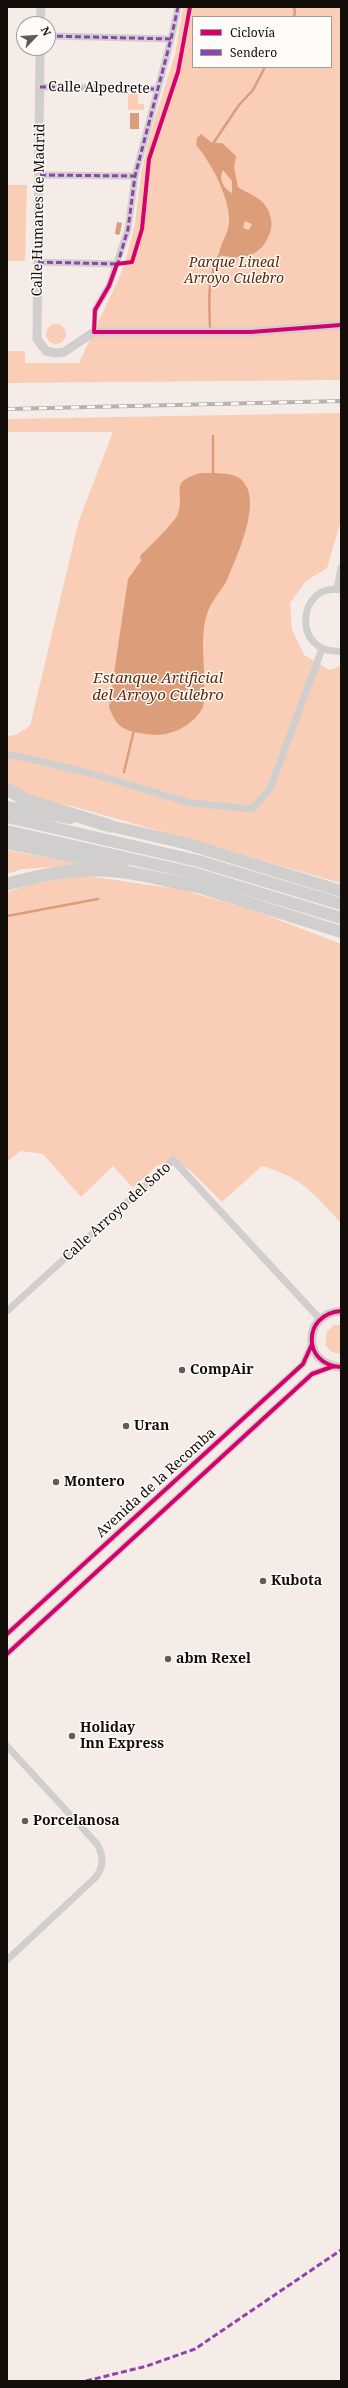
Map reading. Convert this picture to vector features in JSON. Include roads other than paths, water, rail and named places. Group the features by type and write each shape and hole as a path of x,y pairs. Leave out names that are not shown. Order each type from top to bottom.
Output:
{"highway":[{"path":"7,789 26,800 110,826"},
{"path":"7,807 110,826 184,843 341,891"},
{"path":"7,817 198,861 341,904"},
{"path":"7,831 193,873 341,918"},
{"path":"7,844 120,866 195,886 341,932"},
{"path":"7,884 61,872 93,870 117,871 195,886"},
{"path":"275,910 304,927 341,940"}],"street":[{"path":"178,7 172,39 135,176 128,229 109,286 95,310 94,332 251,332 341,325"},
{"path":"56,36 172,39"},
{"name":"Calle Humanes de Madrid","path":"40,56 40,175 37,339 46,351 64,352 94,332"},
{"name":"Calle Alpedrete","path":"40,88 158,89"},
{"path":"40,175 135,176"},
{"path":"38,262 117,264"},
{"path":"341,568 339,590 326,590 317,595 310,603 304,623 307,634 313,642 331,652 341,651"},
{"path":"7,754 82,771 191,803 252,809 270,789 322,648"},
{"name":"Calle Arroyo del Soto","path":"7,1311 172,1160 320,1319"},
{"path":"337,1367 320,1359 312,1344 313,1331 320,1319 334,1312 341,1311"},
{"name":"Avenida de la Recomba","path":"7,1634 303,1364 312,1344"},
{"name":"Avenida de la Recomba","path":"7,1654 312,1374 337,1367"},
{"path":"7,1746 97,1844 102,1853 103,1861 96,1877 7,1960"}],"water":[{"path":"130,113 139,113 139,129 130,129"},
{"path":"201,134 212,143 222,143 236,156 234,168 238,187 258,198 267,208 271,222 270,232 265,243 260,249 249,256 227,257 219,255 229,223 229,214 227,204 214,171 196,145 197,138","holes":["223,170 232,181 232,193 223,183 221,177","245,221 252,224 249,230 243,228"]},
{"path":"117,222 122,223 120,234 117,235 115,233"},
{"name":"Estanque Artificial del Arroyo Culebro","path":"201,473 226,474 239,478 247,487 250,498 249,512 242,543 227,580 207,614 203,633 203,706 198,715 191,722 171,733 156,735 127,730 117,722 109,707 128,579 141,561 140,556 176,518 180,506 181,484 184,480 191,476"}],"waterway":[{"path":"294,7 295,14 294,16"},
{"path":"212,145 239,105 253,90 264,68"},
{"path":"210,327 209,299 211,280 220,254"},
{"path":"213,436 213,476"},
{"path":"124,772 134,730"},
{"path":"7,916 98,899"}],"railway":[{"path":"7,409 341,401"}],"place":[{"name":"CompAir","path":"182,1370"},
{"name":"Uran","path":"126,1426"},
{"name":"Montero","path":"56,1482"},
{"name":"Kubota","path":"263,1581"},
{"name":"abm Rexel","path":"168,1659"},
{"name":"Holiday Inn Express","path":"72,1736"},
{"name":"Porcelanosa","path":"25,1821"}],"park label":[{"name":"Parque Lineal Arroyo Culebro","path":"234,272"}]}
